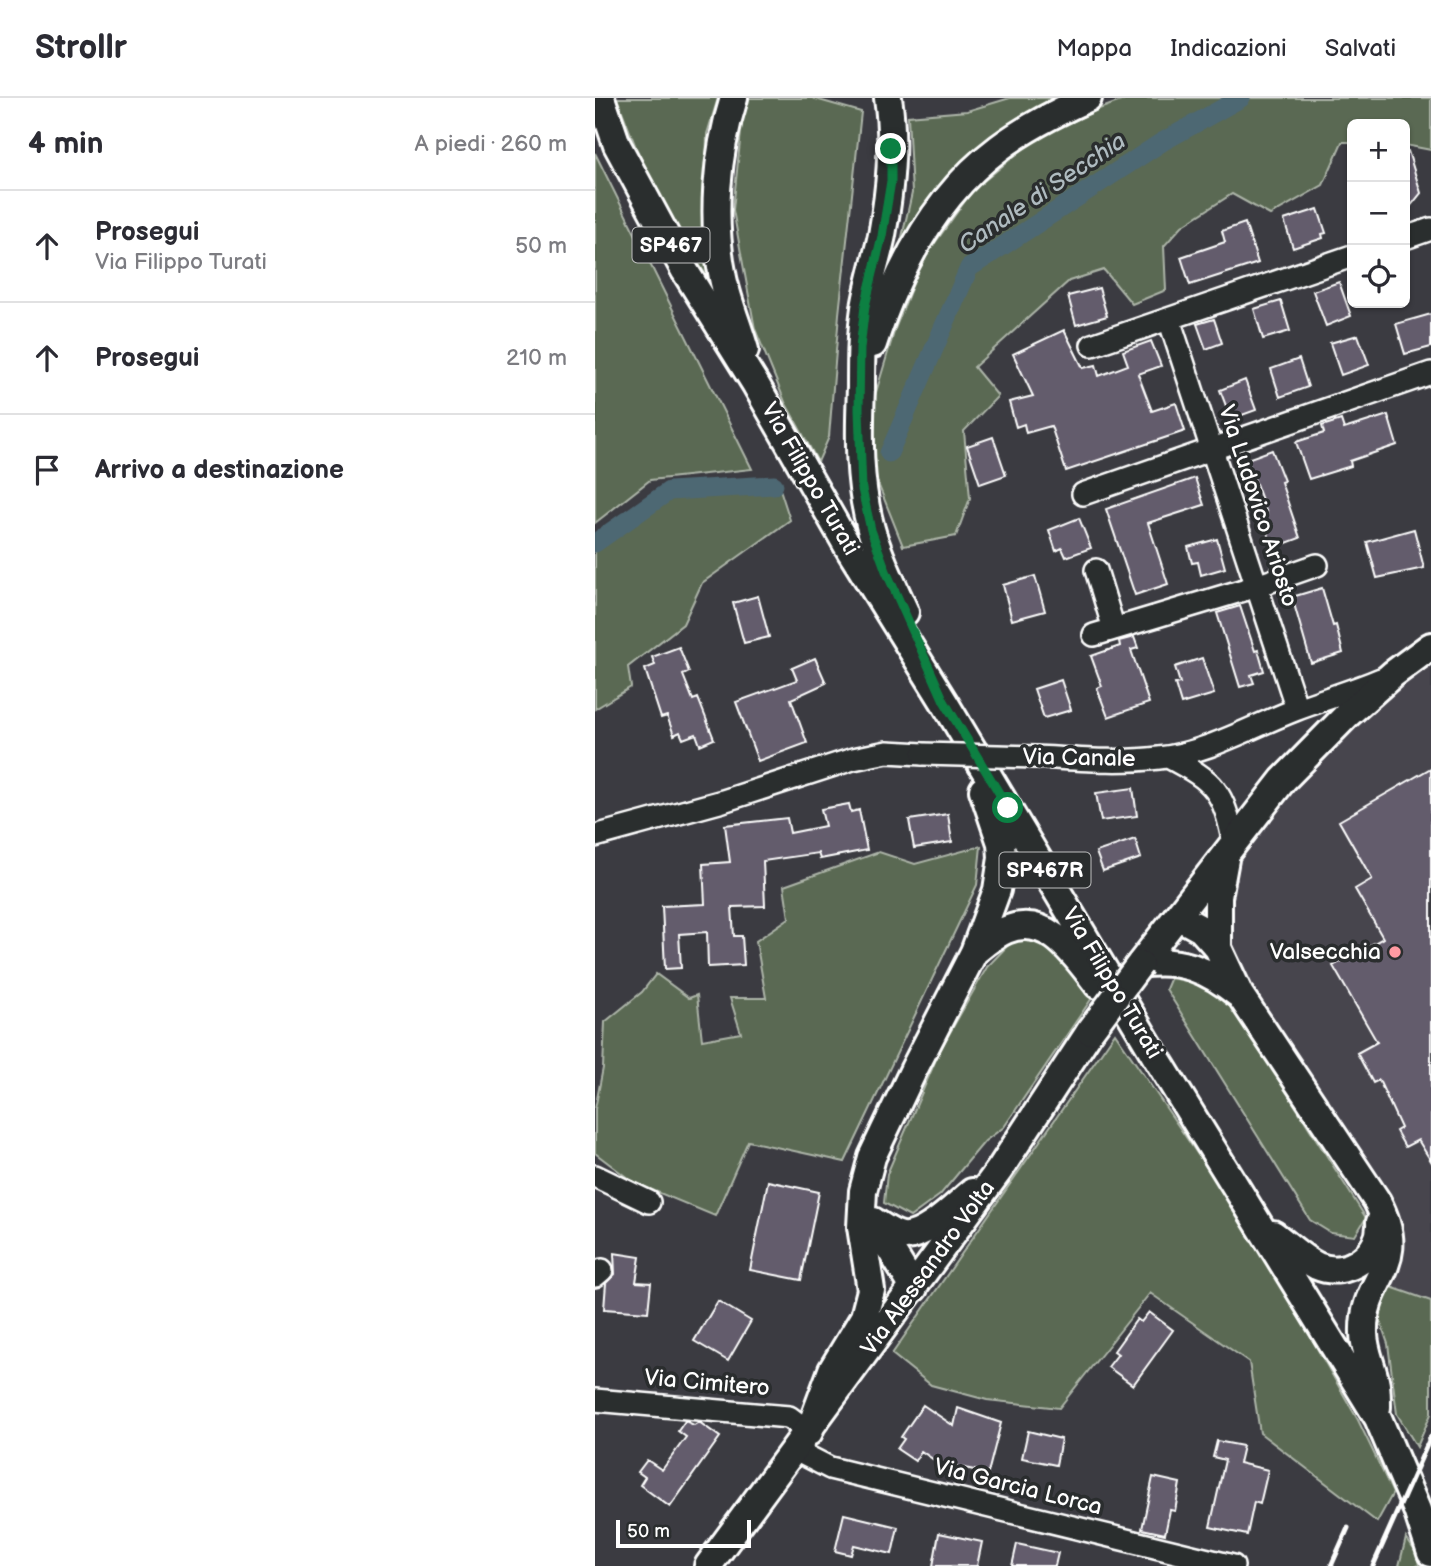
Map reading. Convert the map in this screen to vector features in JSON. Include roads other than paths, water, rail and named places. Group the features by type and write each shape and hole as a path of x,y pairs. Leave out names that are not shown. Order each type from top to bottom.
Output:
{"main road":[{"name":"SP467","path":"601,98 617,145 648,204 685,271 756,385"},
{"path":"734,98 727,119 719,170 716,217 723,278 756,385"},
{"path":"802,1441 832,1370 864,1317 871,1290 869,1233 863,1191 866,1174 881,1135 974,952 997,890 1002,858 1000,842 970,754 886,571 871,530 862,489 860,348 865,306 882,236 891,181 891,117 888,98"},
{"path":"861,386 886,303 925,230 948,197 997,149 1051,115 1088,98"},
{"name":"Via Filippo Turati","path":"756,385 851,552 1378,1418 1417,1510 1431,1553"},
{"name":"Via Canale","path":"1140,964 1283,779 1392,674 1431,646"},
{"path":"1218,948 1219,897 1230,850"},
{"path":"1178,917 1201,929 1218,948 1240,995 1380,1206 1388,1224 1391,1245 1387,1262 1366,1309 1363,1333 1376,1384 1378,1418"},
{"path":"1178,917 1196,951 1216,976 1240,995"},
{"path":"974,952 1009,929 1020,926 1042,929 1067,947 1119,1012 1145,1039"},
{"path":"1140,964 1159,961 1175,963 1216,976"},
{"name":"Via Alessandro Volta","path":"708,1566 1000,1169 1090,1031 1140,964"},
{"path":"869,1233 890,1232 904,1237 919,1234 1000,1169"},
{"path":"1260,1223 1315,1265 1330,1270 1361,1261 1374,1250 1381,1228 1380,1206"},
{"path":"869,1233 914,1288"}],"street":[{"path":"1410,236 1430,229"},
{"path":"1092,345 1347,258"},
{"name":"Via Ludovico Ariosto","path":"1169,319 1297,709"},
{"path":"1083,494 1431,373"},
{"path":"1096,570 1104,632 1317,565"},
{"name":"Via Canale","path":"595,836 723,801 853,759 887,752 1121,761 1168,757 1217,742 1297,709 1350,693 1392,674"},
{"path":"1207,779 1212,752 1217,742"},
{"path":"1168,757 1207,779 1223,801 1230,850"},
{"path":"595,1176 649,1202"},
{"name":"Via Cimitero","path":"595,1400 789,1417 802,1441"},
{"name":"Via Garcia Lorca","path":"802,1441 830,1468 1233,1566"}],"waterway":[{"name":"Canale di Secchia","path":"889,453 969,268 1162,142 1241,98"},
{"name":"Canale di Secchia","path":"595,543 669,491 774,485"}],"railway":[{"path":"1373,1566 1431,1436"},
{"path":"1331,1566 1348,1528"}],"place":[{"name":"Valsecchia","path":"1395,952"}]}
